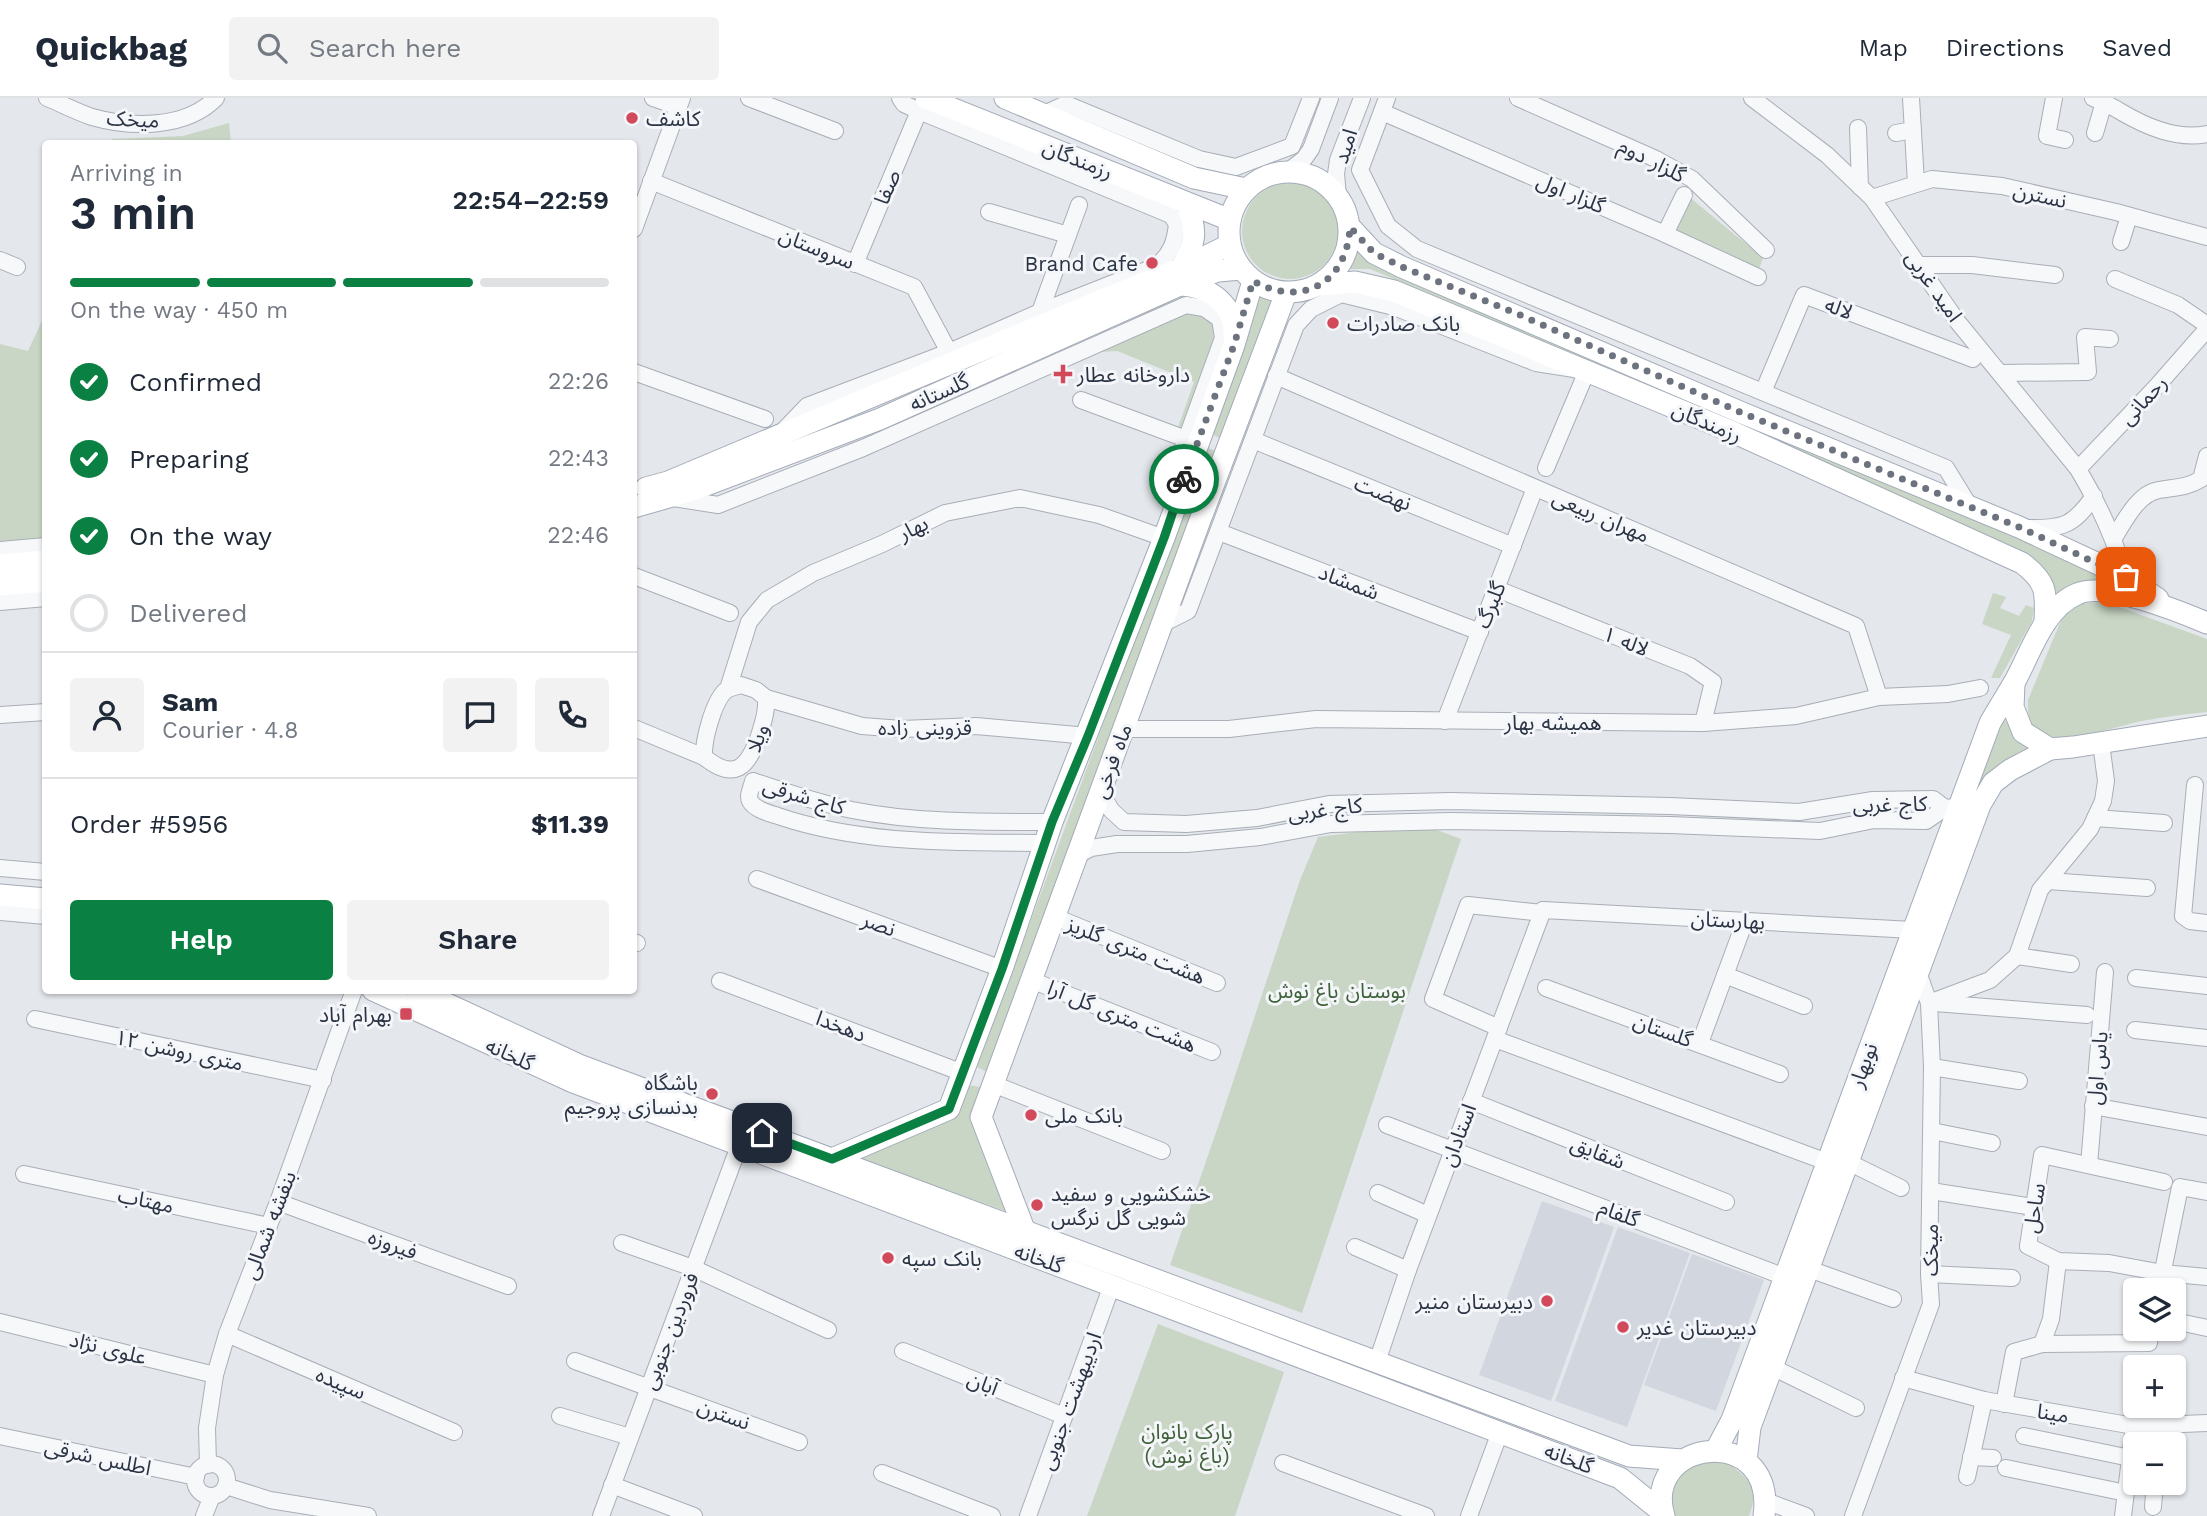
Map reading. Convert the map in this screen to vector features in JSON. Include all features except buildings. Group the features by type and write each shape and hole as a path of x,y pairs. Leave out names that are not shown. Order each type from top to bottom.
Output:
{"main road":[{"name":"رزمندگان","path":"1005,98 1194,178 1246,189"},
{"name":"رزمندگان","path":"922,104 1230,220"},
{"path":"1287,172 1314,177 1326,184 1338,196 1350,227 1349,244 1343,261 1333,275 1320,285 1304,291 1286,293 1269,289 1247,275 1229,245 1230,220 1246,189 1273,174 1287,172"},
{"path":"1186,203 1193,219 1194,237 1180,277 1210,292 1222,302 1233,322 1234,345"},
{"name":"رزمندگان","path":"1350,227 1374,253 1402,267 1520,315 1740,412 2019,527 2126,577 2175,610"},
{"name":"گلستانه","path":"637,506 693,490 880,419 1180,277 1229,245"},
{"name":"گلستانه","path":"637,491 668,482 1102,300 1180,277 1218,271 1247,275"},
{"name":"ماه فرخی","path":"832,1159 949,1109 1002,969 1052,822 1164,538 1179,495 1192,439 1234,345 1247,275"},
{"name":"رزمندگان","path":"1320,285 1355,282 1394,290 1735,433 2022,563 2035,573 2044,585 2045,623"},
{"name":"ماه فرخی","path":"1024,1229 981,1117 1226,449 1286,293"},
{"path":"1192,439 1226,449"},
{"path":"0,565 42,561"},
{"path":"0,585 42,581"},
{"path":"2045,623 2069,599 2078,593 2091,590 2175,610 2207,623"},
{"name":"نوبهار","path":"1746,1461 1750,1427 1809,1269 1838,1162 1913,930 1962,807 1990,723 2015,682 2045,623"},
{"path":"2015,682 2013,707 2023,732 2050,749 2204,727"},
{"name":"نوبهار","path":"1716,1450 1732,1420 1785,1277 1838,1162 1918,972 1962,807 2010,770 2050,749"},
{"path":"0,881 42,884"},
{"path":"0,895 42,899"},
{"name":"گلخانه","path":"382,994 573,1082 1620,1478 1663,1514"},
{"name":"گلخانه","path":"426,994 579,1065 1629,1456 1682,1460"},
{"path":"962,1073 993,1084"},
{"path":"1663,1514 1662,1492 1669,1474 1682,1460 1698,1452 1716,1450 1732,1453 1746,1461 1757,1472 1763,1486 1765,1508"}],"street":[{"name":"میخک","path":"47,98 93,117 134,123 178,121 208,106 216,98"},
{"path":"637,221 680,102 653,98"},
{"path":"749,98 835,131"},
{"path":"778,436 807,406 948,352 1157,266 1170,254 1176,238 1177,224 1171,215 922,104 904,104 900,98"},
{"path":"1044,114 1066,104 1199,159 1236,167 1292,146 1311,98"},
{"name":"امید","path":"1287,172 1304,159 1311,149 1330,98"},
{"name":"امید","path":"1338,196 1338,160 1362,98"},
{"name":"گلزار دوم","path":"1518,98 1656,159 1692,179 1766,250"},
{"name":"امید غربی","path":"1752,98 1827,155 1866,192 1957,321 2078,469 2114,538 2126,577"},
{"path":"1912,98 1916,183"},
{"path":"2054,98 2047,136 2065,140"},
{"path":"2095,133 2099,100 2139,122 2175,134 2207,134"},
{"name":"صفا","path":"855,264 922,104"},
{"path":"1384,105 1360,170 1388,226 1417,249 1946,468 1970,507"},
{"name":"گلزار اول","path":"1384,105 1758,278"},
{"path":"1858,128 1866,192"},
{"path":"1896,133 1913,130"},
{"name":"نسترن","path":"1866,192 1932,179 2002,186 2207,237"},
{"name":"سروستان","path":"651,181 914,287 948,352"},
{"path":"1665,234 1684,195"},
{"path":"1040,312 1079,205"},
{"path":"989,212 1068,235"},
{"path":"2121,242 2129,216"},
{"path":"0,260 17,267"},
{"path":"1920,265 1972,265 2055,275"},
{"path":"2115,279 2178,305 2206,330"},
{"path":"1162,624 1188,611 1296,325 1311,309 1341,294 1394,307 1536,363 1587,372 1546,468"},
{"name":"لاله","path":"1763,392 1804,295 1973,359"},
{"path":"667,498 718,505 863,448 1186,306 1204,307 1220,319 1223,338 1192,439 1081,400"},
{"name":"رحمانی","path":"2078,469 2206,330"},
{"path":"2001,373 2088,372 2085,337 2110,339"},
{"path":"637,373 765,419"},
{"name":"مهران ربیعی","path":"1276,376 1857,626 1879,697"},
{"name":"نهضت","path":"1253,440 1514,546"},
{"path":"2114,538 2146,495 2156,490 2192,485 2201,479 2207,456"},
{"name":"گلبرگ","path":"1445,721 1535,488"},
{"path":"2019,527 2062,526 2081,515 2094,496"},
{"name":"بهار","path":"728,689 749,622 767,600 813,573 882,544 945,513 1020,498 1099,515 1164,538"},
{"name":"شمشاد","path":"1219,532 1480,632"},
{"path":"0,551 42,546"},
{"path":"637,577 730,613"},
{"name":"لاله ۱","path":"1497,589 1690,666 1713,682 1703,723"},
{"path":"0,602 42,598"},
{"name":"ویلا","path":"637,729 704,757 712,764 725,769 741,767 750,760 767,708 766,698 756,690 741,685 728,689"},
{"name":"همیشه بهار","path":"1124,729 1229,729 1316,719 1703,723 1796,716 1879,697 1948,694 1980,688"},
{"path":"704,757 703,743 720,697 728,689"},
{"name":"قزوینی زاده","path":"766,698 862,726 902,729 975,726 1088,736"},
{"path":"0,715 42,712"},
{"path":"1929,1003 1990,980 2017,956 2040,890 2090,829 2103,801 2106,780 2101,743"},
{"name":"کاج شرقی","path":"1045,843 905,840 839,831 789,820 758,809 749,797 753,780 793,795 853,810 912,818 1052,822"},
{"path":"2195,785 2183,916 2190,921 2207,923"},
{"path":"1101,792 1111,810 1124,822 1114,829 1113,837 1117,844"},
{"name":"کاج غربی","path":"1124,822 1186,824 1257,818 1329,804 1451,801 1676,806 1799,812 1873,800 1933,799 1962,807"},
{"path":"1451,801 1451,821"},
{"path":"1676,806 1676,825"},
{"name":"کاج غربی","path":"1078,855 1091,848 1117,844 1187,844 1248,838 1331,824 1451,821 1820,831 1874,820 1926,821 1962,807"},
{"path":"2095,818 2164,823"},
{"path":"0,868 42,872"},
{"name":"نصر","path":"757,879 1002,969"},
{"path":"2048,881 2147,888"},
{"name":"بهارستان","path":"1497,1033 1433,999 1468,905 1913,930"},
{"name":"استادان","path":"1377,1362 1408,1270 1543,911"},
{"path":"0,912 42,916"},
{"name":"هشت متری گلریز","path":"1055,917 1217,983"},
{"path":"1700,1043 1745,921"},
{"path":"2017,956 2071,964"},
{"name":"میخک","path":"1853,1516 1931,1304 1929,1274 1932,1067 1929,1003 1918,972"},
{"name":"یاس اول","path":"2089,1165 2105,972"},
{"path":"1725,975 1804,1006"},
{"path":"2136,978 2207,986"},
{"name":"هشت متری گل آرا","path":"1031,980 1212,1052"},
{"name":"دهخدا","path":"720,981 962,1073"},
{"name":"گلستان","path":"1546,988 1780,1074"},
{"name":"بنفشه شمالی","path":"208,1465 206,1429 215,1375 227,1334 353,994"},
{"path":"1929,1003 2087,1015"},
{"name":"۱۲ متری روشن","path":"34,1019 323,1080"},
{"path":"2135,1030 2207,1038"},
{"path":"1497,1033 1901,1188"},
{"path":"1932,1067 2019,1081"},
{"path":"993,1084 1162,1151"},
{"name":"شقایق","path":"1471,1101 1726,1202"},
{"path":"2093,1106 2207,1127"},
{"name":"گلفام","path":"1387,1125 1785,1277"},
{"path":"1932,1131 1992,1143"},
{"name":"فروردین جنوبی","path":"601,1516 739,1146"},
{"name":"ساحل","path":"2089,1165 2042,1155 2028,1246 2058,1261 2109,1263 2163,1273 2207,1277"},
{"path":"2089,1165 2164,1182"},
{"name":"مهتاب","path":"24,1174 269,1226"},
{"path":"2162,1278 2180,1187 2207,1192"},
{"path":"1931,1191 2034,1208"},
{"path":"1378,1193 1429,1215"},
{"name":"فیروزه","path":"278,1202 508,1286"},
{"path":"622,1243 693,1268 828,1330"},
{"path":"1355,1247 1408,1270"},
{"path":"2042,1344 2051,1319 2058,1261"},
{"path":"1809,1269 1893,1299"},
{"path":"1929,1274 2012,1278"},
{"name":"اردیبهشت جنوبی","path":"1028,1516 1112,1285"},
{"name":"علوی نژاد","path":"0,1322 215,1375"},
{"path":"2186,1324 2207,1328"},
{"name":"سپیده","path":"227,1334 454,1432"},
{"path":"2004,1404 2014,1352 2042,1344 2149,1341"},
{"name":"آبان","path":"902,1351 1064,1416"},
{"name":"نسترن","path":"575,1361 799,1442"},
{"path":"1772,1367 1856,1408"},
{"name":"مینا","path":"1903,1378 1984,1400 2134,1426 2207,1423"},
{"path":"1968,1477 1984,1400"},
{"path":"560,1416 630,1437"},
{"path":"2160,1432 2161,1425"},
{"path":"2133,1432 2134,1426"},
{"path":"1469,1516 1500,1432"},
{"name":"اطلس شرقی","path":"0,1436 196,1477"},
{"path":"2024,1436 2123,1457"},
{"path":"1971,1457 2123,1492"},
{"path":"1283,1463 1426,1516"},
{"path":"208,1465 218,1466 225,1472 226,1486 221,1493 212,1496 199,1491 196,1477 200,1469 208,1465"},
{"path":"882,1473 992,1516"},
{"path":"612,1485 694,1516"},
{"path":"226,1486 270,1508 368,1516"},
{"path":"2123,1516 2126,1495"},
{"path":"2153,1507 2154,1495"},
{"path":"204,1516 212,1496"},
{"path":"1765,1508 1806,1516"}],"shaded area":[{"name":"دبیرستان منیر","path":"1542,1201 1614,1227 1551,1401 1479,1375"},
{"name":"دبیرستان غدیر","path":"1618,1227 1690,1253 1627,1427 1555,1401"},
{"path":"1692,1254 1764,1280 1716,1411 1644,1385"}],"green space":[{"path":"229,123 231,140 112,140 112,139 183,136"},
{"path":"1290,183 1308,187 1324,197 1334,213 1338,231 1334,249 1324,265 1308,275 1290,279 1272,275 1256,265 1246,249 1242,231 1246,213 1256,197 1272,187"},
{"path":"1688,196 1763,258 1757,274 1671,232"},
{"path":"1357,246 2135,591 2057,594 2051,581 1683,403 1370,269 1347,269"},
{"path":"1258,294 1274,299 1253,349 1222,439 1209,433"},
{"path":"1189,297 1211,305 1224,324 1190,439 1175,436 1194,382 1117,351 1100,352 1068,365 1060,355 1165,303"},
{"path":"42,321 42,543 0,547 0,344 28,351"},
{"path":"1205,447 1216,451 987,1072 977,1067"},
{"path":"1993,593 2006,597 2000,608 2019,616 2026,605 2034,608 2032,621 2000,678 1991,678 2011,635 1982,624"},
{"path":"2097,602 2122,608 2207,639 2207,712 2150,720 2067,737 2046,735 2036,730 2029,716 2028,700 2064,613 2080,604"},
{"path":"2001,714 2013,732 2040,750 1977,793 1970,793"},
{"name":"بوستان باغ نوش","path":"1421,824 1461,839 1302,1313 1170,1265 1300,880 1318,837"},
{"path":"968,1085 985,1088 1011,1213 857,1158"},
{"name":"پارک بانوان (باغ نوش)","path":"1158,1324 1284,1372 1235,1516 1087,1516"},
{"path":"1720,1459 1743,1475 1752,1488 1749,1516 1674,1516 1672,1494 1681,1473 1696,1462"}],"way so far":[{"path":"1184,479 1234,345 1253,281 1286,293 1304,291 1320,285 1333,275 1343,261 1349,244 1350,227 1374,253 1402,267 1520,315 1740,412 2019,527 2126,577"}],"place":[{"name":"کاشف","path":"632,118"},
{"name":"Brand Cafe","path":"1152,263"},
{"name":"بانک صادرات","path":"1333,323"},
{"name":"داروخانه عطار","path":"1063,374"},
{"name":"بهرام آباد","path":"406,1014"},
{"name":"باشگاه بدنسازی پروجیم","path":"712,1094"},
{"name":"بانک ملی","path":"1031,1115"},
{"name":"خشکشویی و سفید شویی گل نرگس","path":"1037,1205"},
{"name":"بانک سپه","path":"888,1258"},
{"name":"دبیرستان منیر","path":"1547,1301"},
{"name":"دبیرستان غدیر","path":"1623,1327"}],"route":[{"path":"762,1133 832,1159 949,1109 1002,969 1052,822 1088,736 1184,479"}]}
